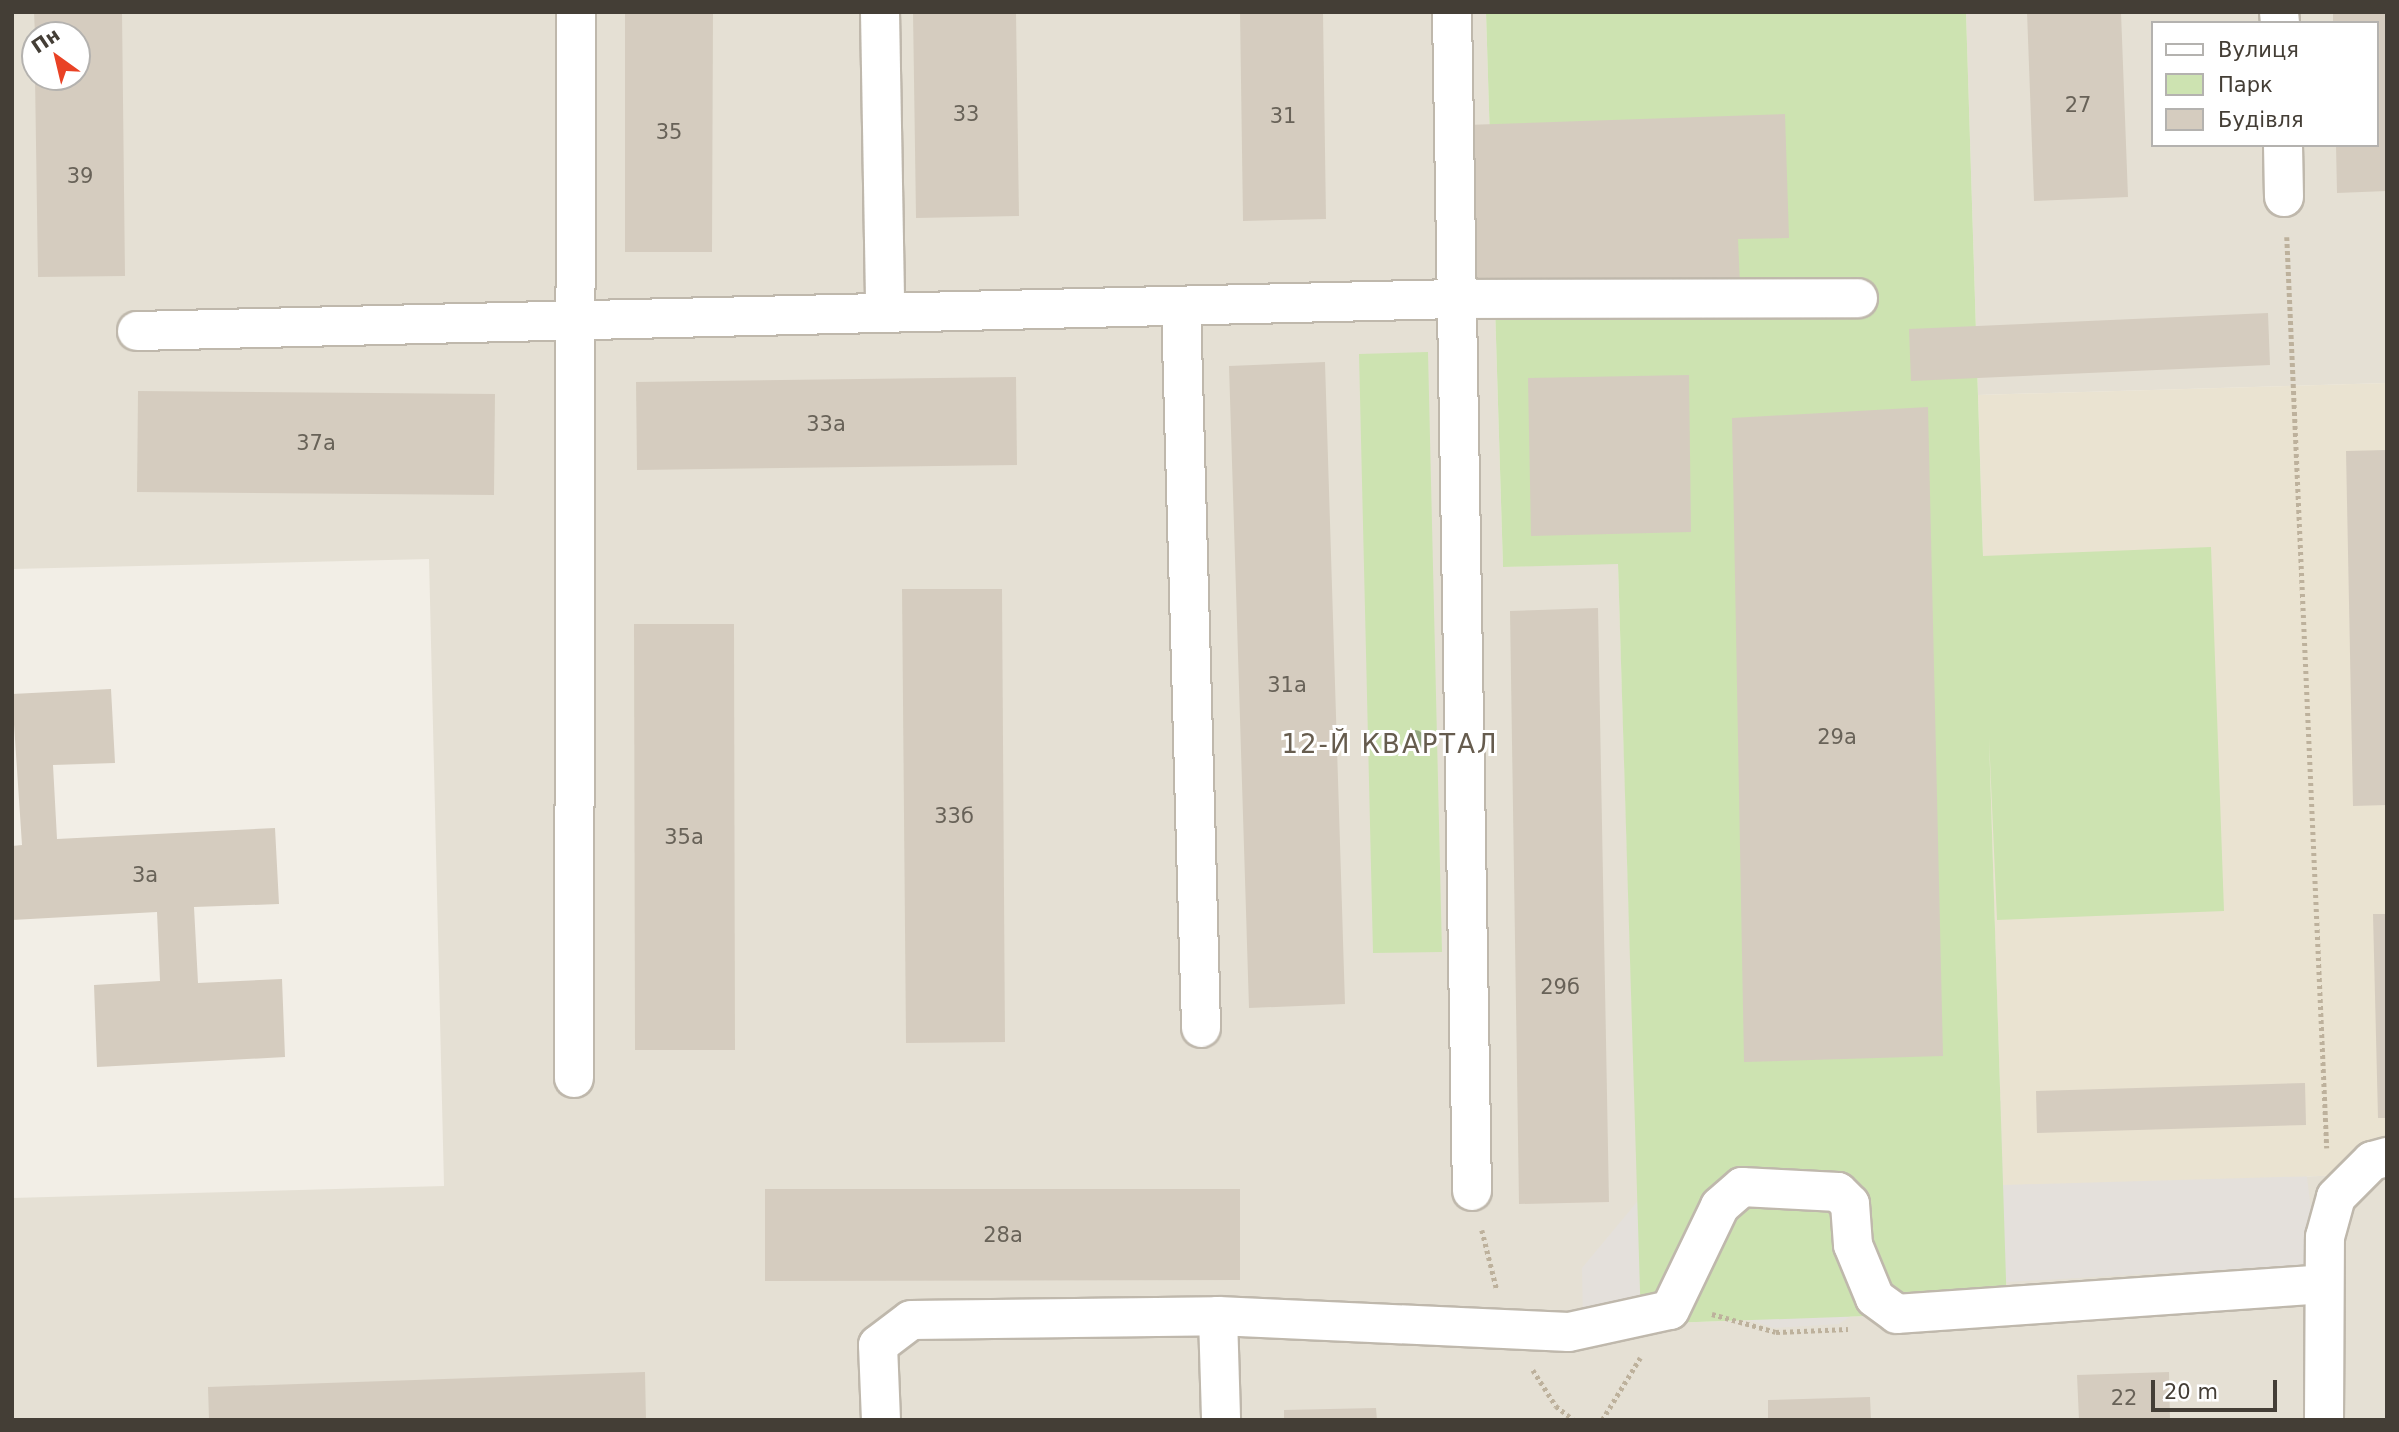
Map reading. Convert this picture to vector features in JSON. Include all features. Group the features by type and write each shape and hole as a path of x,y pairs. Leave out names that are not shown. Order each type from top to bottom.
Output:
{"lane":[{"path":"574,1078 576,12"},
{"path":"880,12 885,310"},
{"path":"1452,12 1452,299 1472,1191"},
{"path":"2283,147 2284,197"},
{"path":"137,331 885,310 1452,299 1858,298"},
{"path":"1181,306 1201,1028"},
{"path":"2324,1420 2325,1237 2336,1197 2372,1161 2387,1157"},
{"path":"881,1420 878,1345 911,1320 1218,1315 1569,1332 1670,1310 1720,1206 1742,1187 1838,1192 1850,1205 1853,1245 1875,1298 1897,1314 2323,1284"},
{"path":"1218,1315 1221,1420"}],"path":[{"path":"2284,197 2323,1123 2336,1197"},
{"path":"1602,1420 1670,1310 1693,1308 1776,1332 1870,1328 1897,1314"}],"shaded area":[{"path":"12,12 1486,12 1503,567 1618,563 1642,1324 2007,1311 2003,1185 2387,1174 2387,1420 12,1420 12,1198 444,1186 429,559 12,569"},
{"path":"1966,12 2387,12 2387,383 1978,395"},
{"path":"2387,383 2387,1174 2003,1185 1978,395"},
{"path":"2015,1099 2304,1154 2318,1264 1889,1289 1839,1324 1774,1328 1701,1304 1583,1320 1582,1268 1691,1137"}],"green space":[{"path":"1486,12 1966,12 1983,556 2211,547 2224,911 1997,920 1989,737 2007,1311 1641,1324 1618,564 1503,567"},
{"path":"1428,352 1442,952 1373,953 1359,354"}],"building":[{"path":"34,12 122,12 125,276 38,277 35,91 91,91 91,21 34,21"},
{"path":"625,12 713,12 712,252 625,252"},
{"path":"913,12 1016,12 1019,216 916,218"},
{"path":"1240,12 1323,12 1326,219 1243,221"},
{"path":"2027,12 2121,12 2128,197 2034,201"},
{"path":"2333,12 2387,12 2387,191 2337,193 2336,147 2378,147 2378,21 2333,21"},
{"path":"1785,114 1789,238 1738,239 1740,285 1471,294 1466,125"},
{"path":"2268,313 2270,365 1911,381 1909,329"},
{"path":"1325,362 1345,1004 1249,1008 1229,366"},
{"path":"1689,375 1691,532 1531,536 1528,378"},
{"path":"1016,377 1017,465 637,470 636,382"},
{"path":"138,391 495,394 494,495 137,492"},
{"path":"1928,407 1943,1056 1744,1062 1732,418"},
{"path":"2387,450 2387,805 2353,806 2346,451"},
{"path":"902,589 1002,589 1005,1042 906,1043"},
{"path":"1598,608 1609,1202 1519,1204 1510,611"},
{"path":"634,624 734,624 735,1050 635,1050"},
{"path":"111,689 115,763 53,765 57,839 275,828 279,904 194,907 198,983 282,979 285,1057 97,1067 94,985 160,981 157,912 12,920 12,846 22,845 12,694"},
{"path":"2373,914 2387,914 2387,1118 2378,1118"},
{"path":"2305,1083 2306,1125 2037,1133 2036,1091"},
{"path":"765,1189 1240,1189 1240,1280 765,1281"},
{"path":"645,1372 646,1420 209,1420 208,1387"},
{"path":"2169,1372 2170,1420 2079,1420 2077,1375"},
{"path":"1870,1397 1871,1420 1768,1420 1768,1400"},
{"path":"1376,1408 1377,1420 1284,1420 1284,1410"}],"district":[{"name":"12-Й КВАРТАЛ","path":"1390,745"}]}
